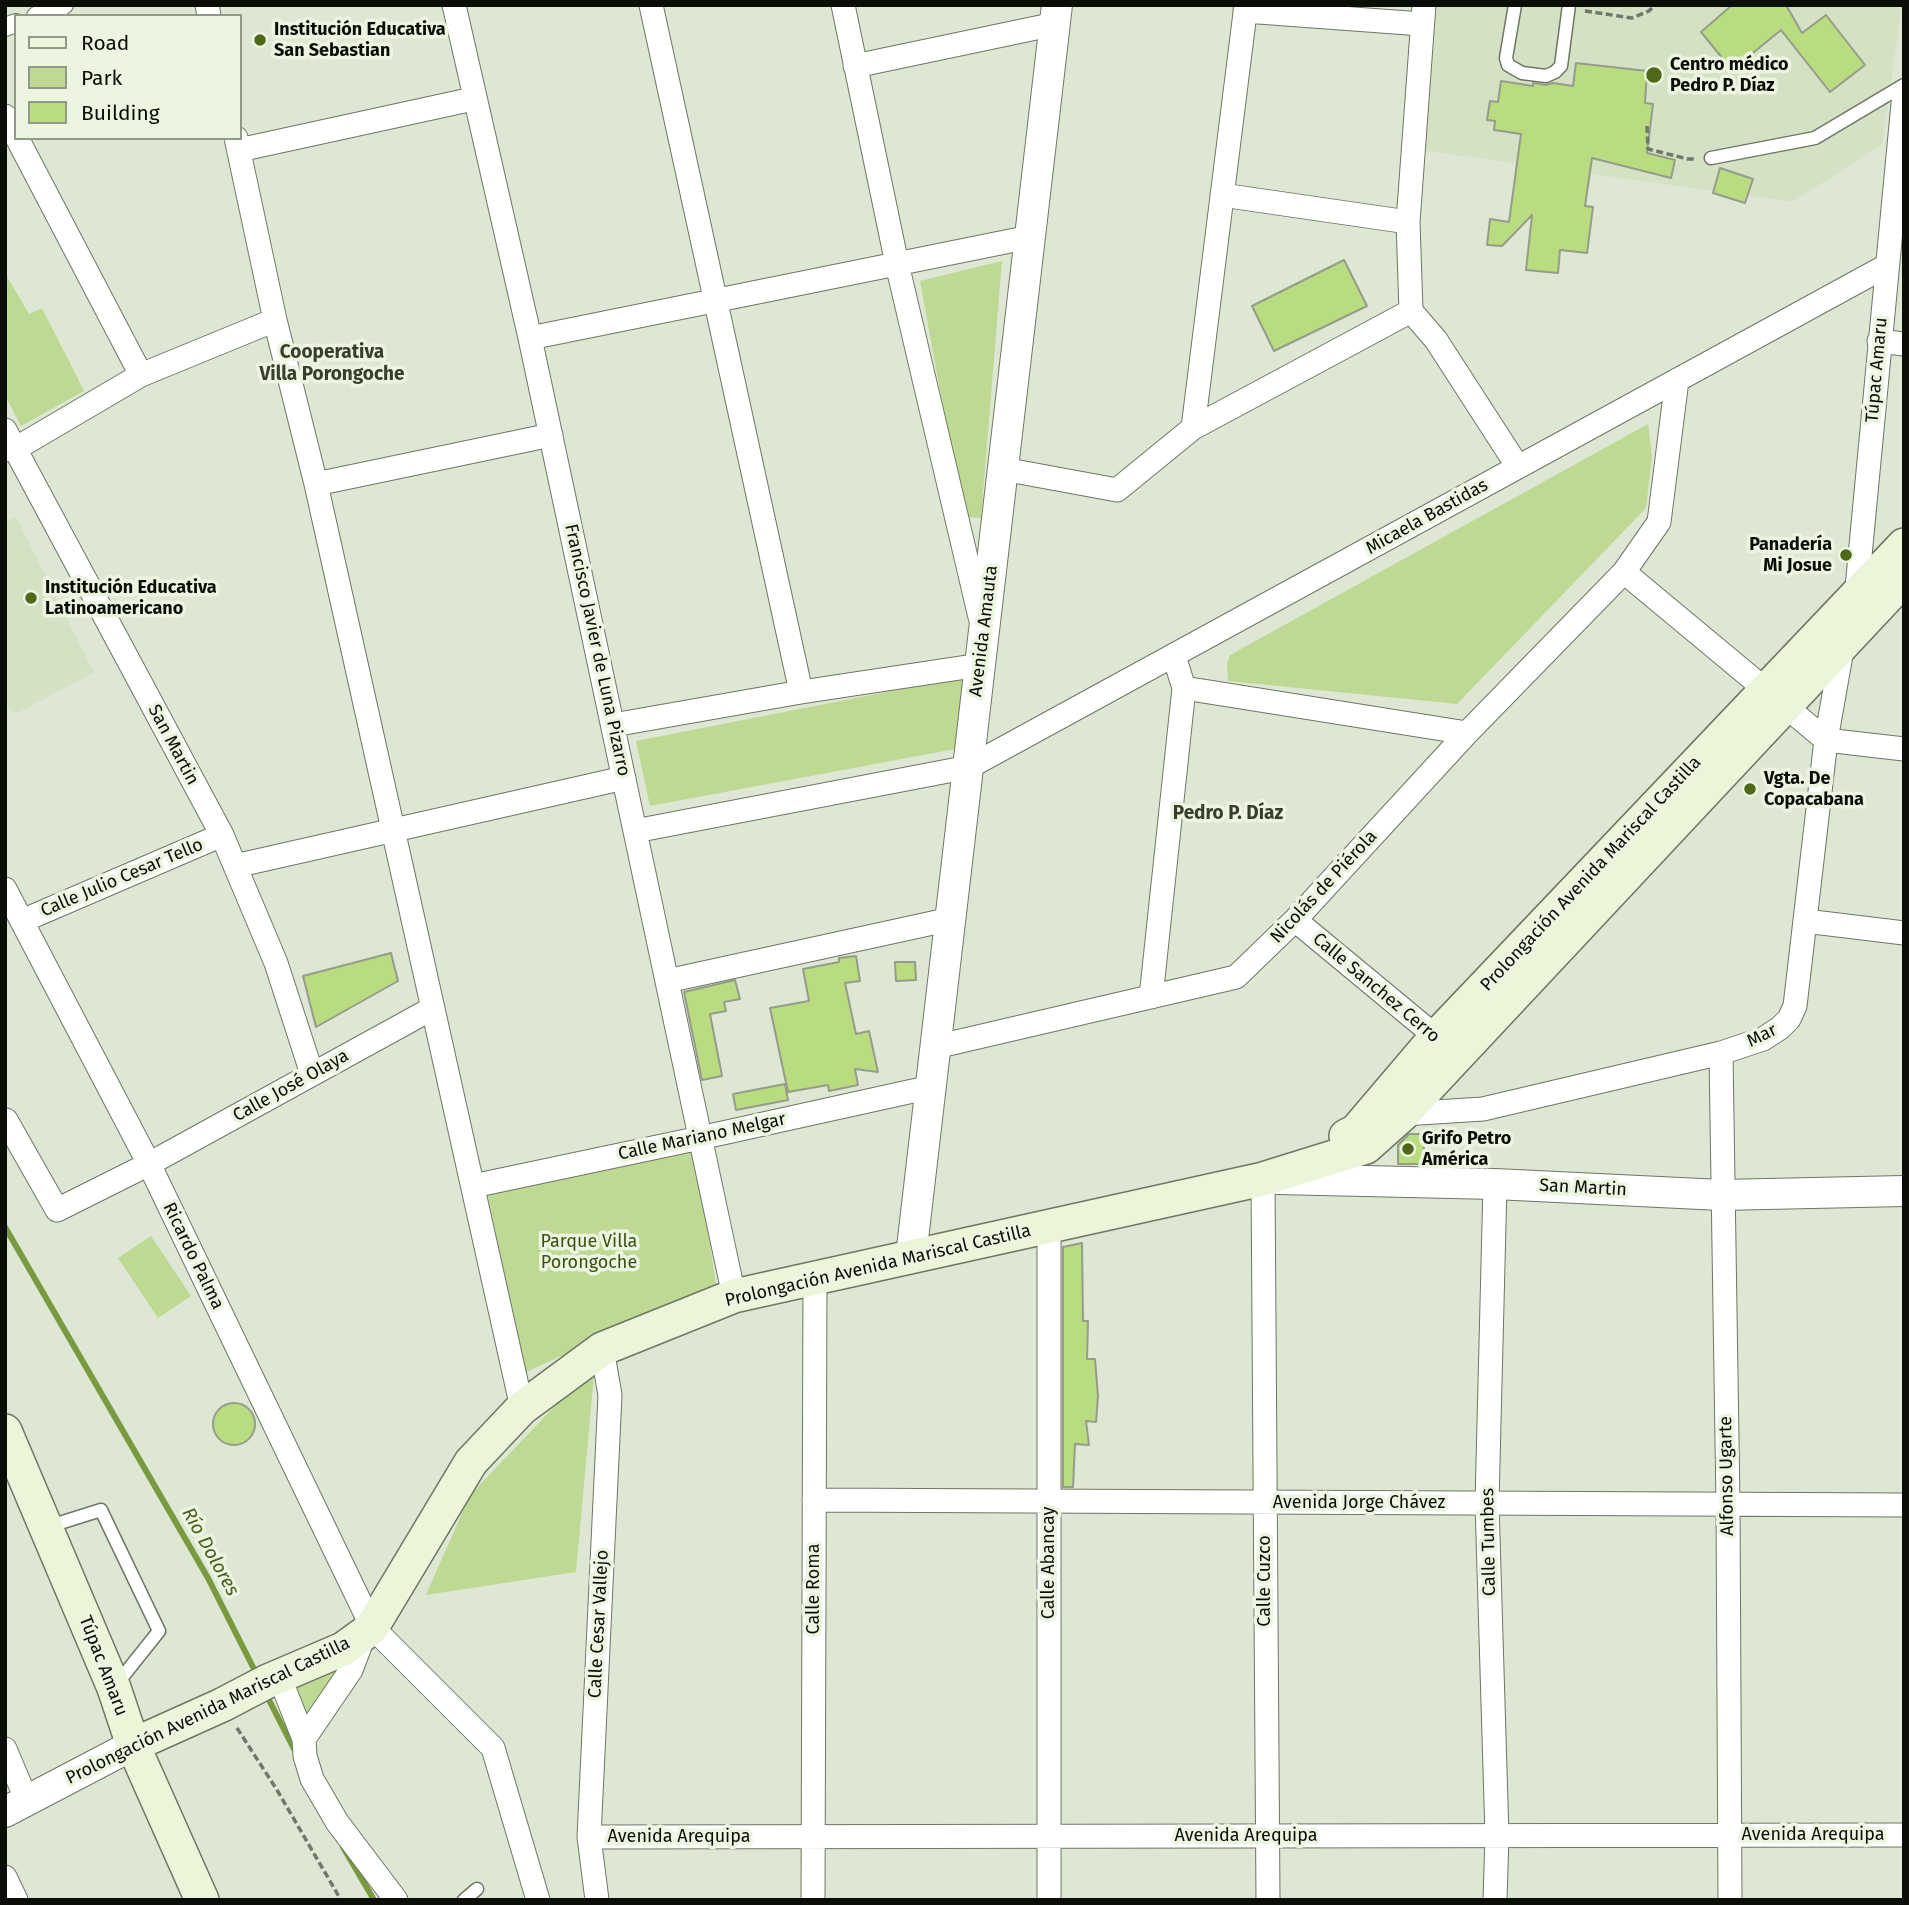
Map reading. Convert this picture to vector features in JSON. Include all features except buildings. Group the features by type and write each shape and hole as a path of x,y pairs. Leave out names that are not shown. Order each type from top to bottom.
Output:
{"main road":[{"name":"Prolongación Avenida Mariscal Castilla","path":"1263,1179 1356,1131 1447,1047 1775,698 1857,594 1904,545"},
{"name":"Prolongación Avenida Mariscal Castilla","path":"1775,698 1842,645 1904,579"},
{"name":"Prolongación Avenida Mariscal Castilla","path":"133,1745 344,1649 368,1630 471,1462 522,1408 602,1349 734,1296 1263,1179 1366,1147 1405,1124 1447,1047"},
{"name":"Túpac Amaru","path":"5,1431 114,1688 133,1745 202,1900"}],"street":[{"path":"41,14 64,5"},
{"name":"Francisco Javier de Luna Pizarro","path":"453,5 530,338 734,1296"},
{"path":"651,5 802,692"},
{"path":"842,5 897,264 984,631"},
{"path":"1192,428 1245,8 1423,15 1408,222 1411,311 1436,340 1518,467"},
{"path":"855,66 1056,15"},
{"name":"Avenida Amauta","path":"911,1256 1056,15"},
{"name":"Túpac Amaru","path":"1842,645 1857,594 1886,266 1902,145 1904,93"},
{"path":"473,99 237,144 275,320 316,484 522,1408"},
{"path":"5,116 14,133"},
{"path":"18,140 141,375"},
{"path":"1222,194 1408,222"},
{"path":"530,338 1030,237"},
{"name":"Micaela Bastidas","path":"635,831 968,767 1886,266"},
{"path":"1003,468 1117,490 1192,428 1411,311"},
{"path":"9,443 141,375 275,320"},
{"path":"1879,341 1904,344"},
{"name":"Nicolás de Piérola","path":"936,1047 1236,977 1295,920 1467,733 1624,572 1659,522 1676,380"},
{"path":"316,484 551,435"},
{"name":"San Martin","path":"9,443 222,835 276,962 312,1074"},
{"path":"1624,572 1826,740 1904,749"},
{"name":"Mar","path":"1405,1124 1483,1109 1721,1053 1763,1039 1780,1028 1796,1006 1826,740 1842,645"},
{"path":"1150,997 1184,688 1174,656"},
{"path":"613,725 980,665"},
{"path":"1184,688 1467,733"},
{"path":"235,866 624,778"},
{"name":"Calle Julio Cesar Tello","path":"22,921 222,835"},
{"name":"Ricardo Palma","path":"5,889 149,1164 368,1630 493,1748 538,1900"},
{"path":"667,981 951,919"},
{"name":"Calle Sanchez Cerro","path":"1295,920 1447,1047"},
{"path":"1805,921 1904,933"},
{"name":"Calle José Olaya","path":"6,1120 57,1210 149,1164 433,1008"},
{"name":"Alfonso Ugarte","path":"1721,1053 1721,1195 1728,1504 1730,1900"},
{"name":"Calle Mariano Melgar","path":"473,1186 931,1087"},
{"name":"San Martin","path":"1263,1179 1412,1177 1495,1184 1721,1195 1904,1191"},
{"name":"Calle Cuzco","path":"1263,1179 1268,1900"},
{"name":"Calle Tumbes","path":"1495,1184 1487,1503 1497,1836 1495,1900"},
{"name":"Calle Abancay","path":"1049,1226 1049,1900"},
{"name":"Calle Roma","path":"813,1900 815,1277"},
{"name":"Calle Cesar Vallejo","path":"597,1900 589,1837 610,1395 602,1349"},
{"name":"Avenida Jorge Chávez","path":"814,1500 1904,1505"},
{"path":"304,1739 351,1670 368,1630"},
{"path":"274,1679 304,1739 304,1756 312,1779 337,1822 396,1900"},
{"name":"Prolongación Avenida Mariscal Castilla","path":"16,1807 133,1745"},
{"path":"5,1749 16,1807"},
{"name":"Avenida Arequipa","path":"589,1837 1904,1835"},
{"path":"5,1877 16,1900"}],"lane":[{"path":"1515,5 1506,58 1508,65 1522,73 1546,76 1561,66 1569,7"},
{"path":"1712,158 1815,138 1904,85"},
{"path":"47,1527 102,1510 159,1631 114,1688"},
{"path":"464,1900 477,1889"}],"path":[{"path":"1569,7 1629,18 1649,12 1655,5"},
{"path":"1647,127 1648,149 1688,159 1712,158"},
{"path":"226,1703 341,1900"}],"shaded area":[{"name":"Centro médico Pedro P. Díaz","path":"1426,5 1902,5 1882,145 1792,202 1406,148"},
{"name":"Institución Educativa Latinoamericano","path":"16,517 94,673 15,714 5,703 5,522"}],"green space":[{"path":"1002,261 981,518 963,517 920,281"},
{"path":"5,273 29,314 42,308 84,391 21,426 5,395"},
{"path":"1648,424 1652,456 1646,508 1457,704 1228,681 1227,664 1230,655"},
{"path":"963,677 955,749 650,806 636,741"},
{"name":"Parque Villa Porongoche","path":"695,1144 716,1285 526,1372 487,1192"},
{"path":"151,1236 191,1296 158,1318 118,1258"},
{"path":"595,1364 576,1572 426,1595 470,1495"},
{"path":"346,1667 305,1718 296,1688"}],"waterway":[{"name":"Río Dolores","path":"5,1227 208,1578 257,1675"},
{"name":"Río Dolores","path":"266,1694 296,1753"},
{"name":"Río Dolores","path":"343,1847 374,1900"}],"place":[{"name":"Institución Educativa San Sebastian","path":"260,40"},
{"name":"Centro médico Pedro P. Díaz","path":"1654,75"},
{"name":"Panadería Mi Josue","path":"1846,555"},
{"name":"Institución Educativa Latinoamericano","path":"31,598"},
{"name":"Vgta. De Copacabana","path":"1750,789"},
{"name":"Grifo Petro América","path":"1408,1149"}],"district":[{"name":"Cooperativa Villa Porongoche","path":"332,364"},
{"name":"Pedro P. Díaz","path":"1228,814"}]}
